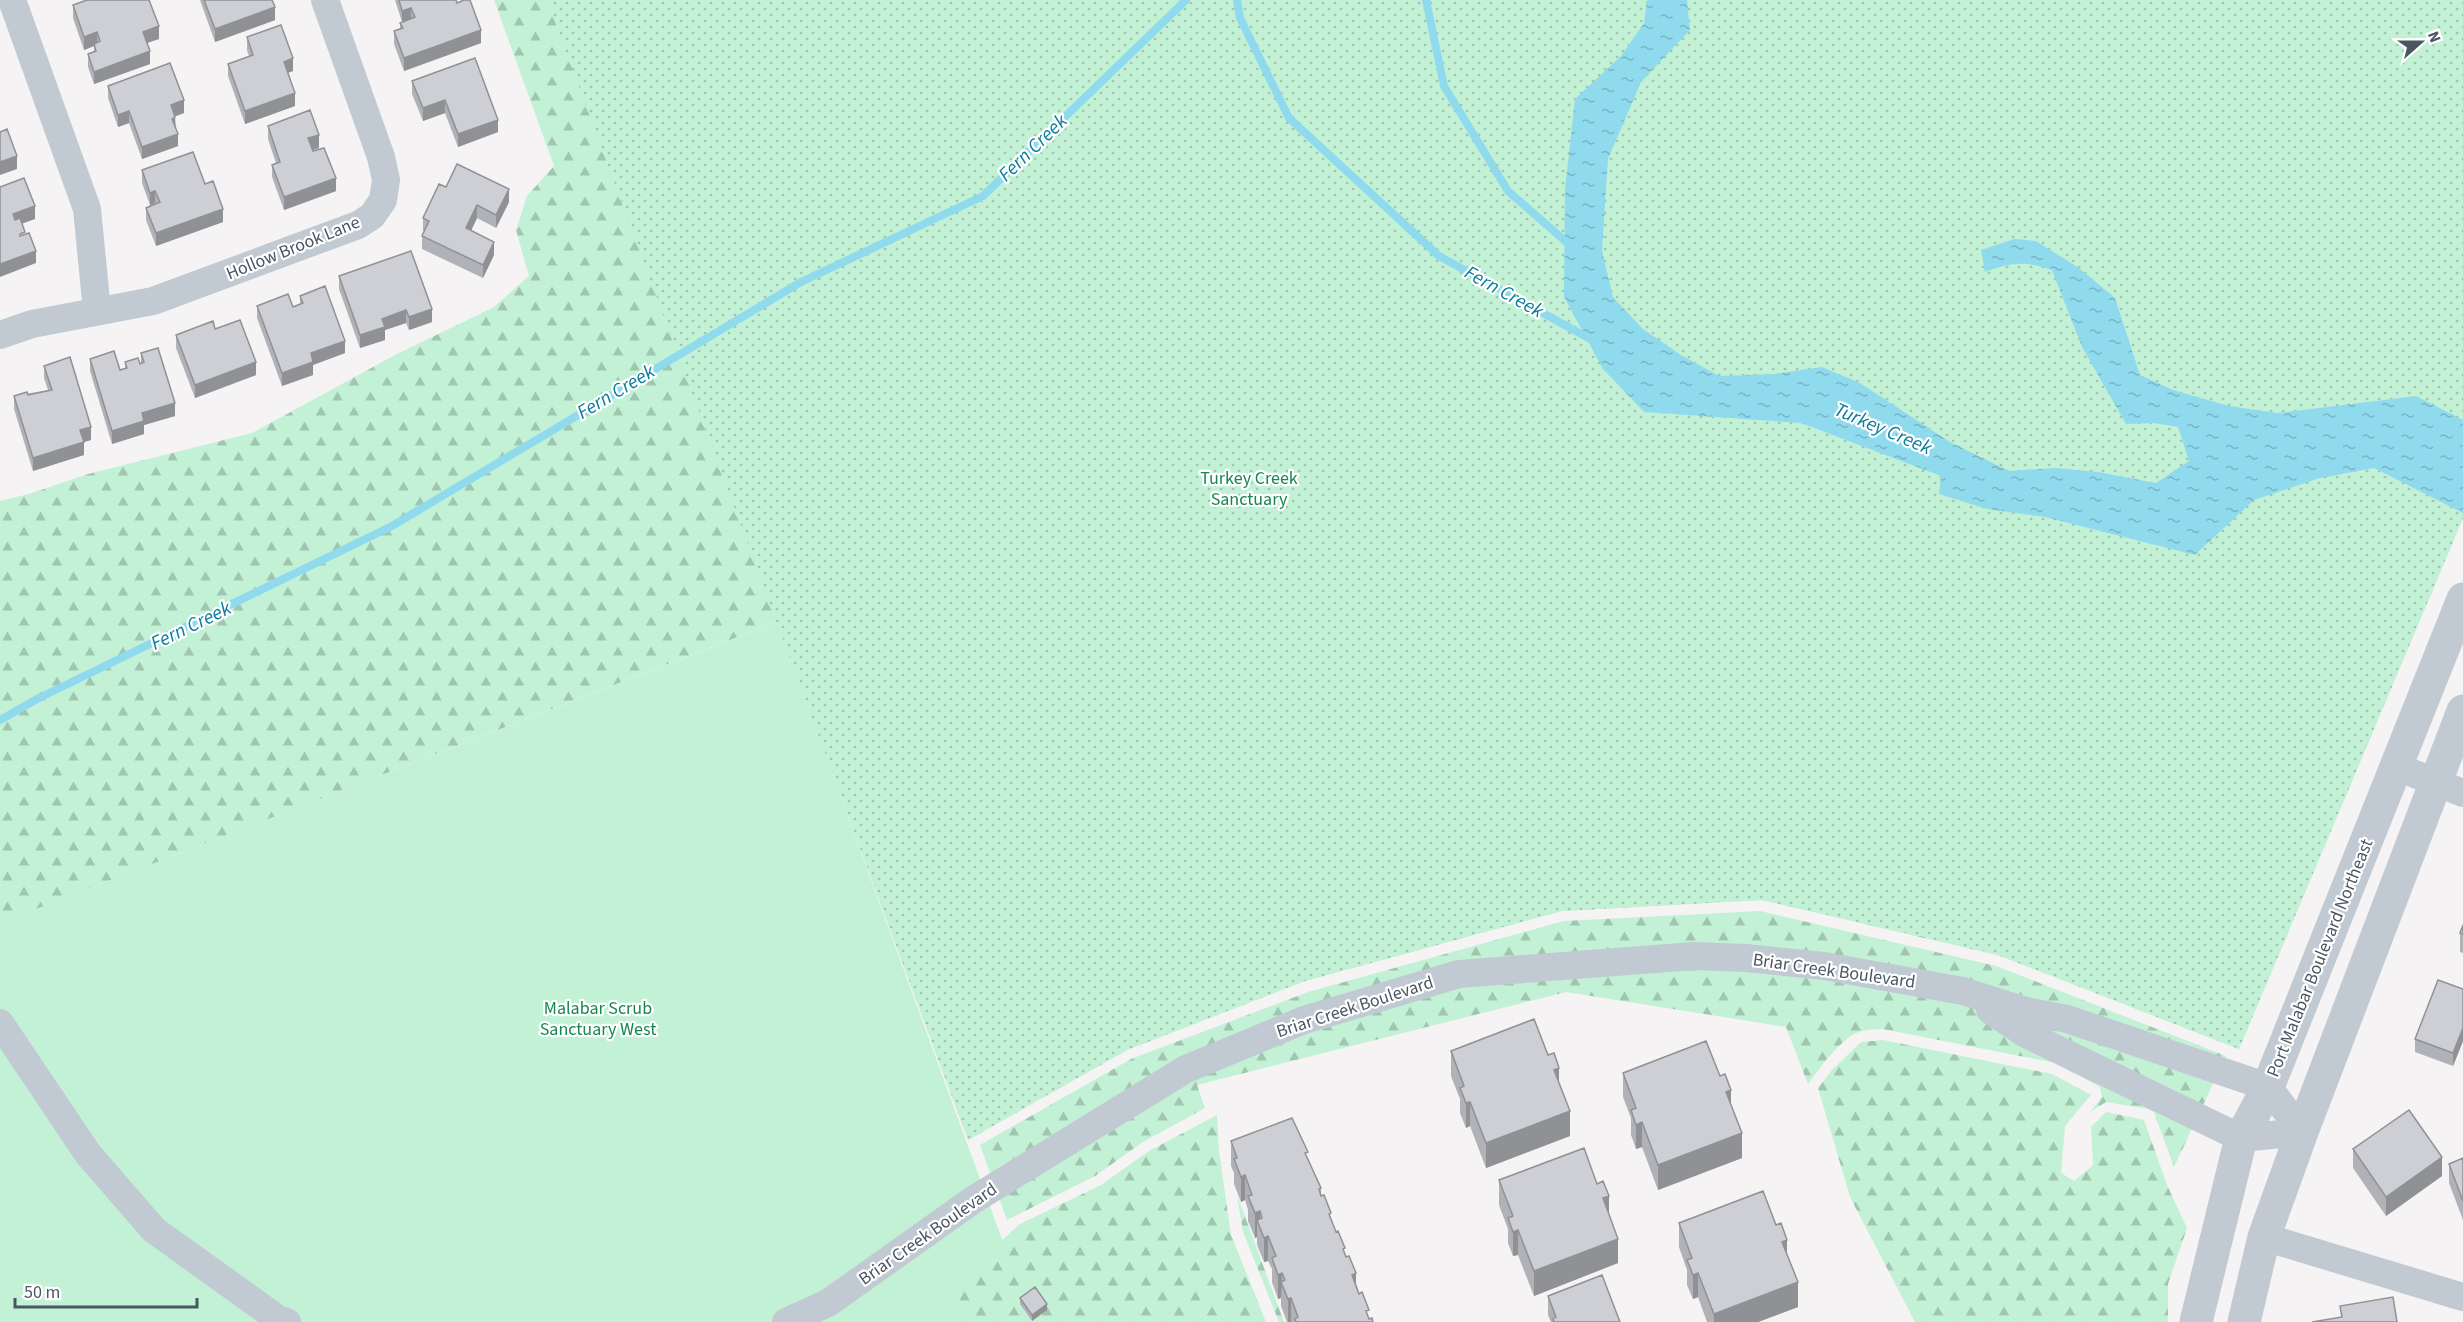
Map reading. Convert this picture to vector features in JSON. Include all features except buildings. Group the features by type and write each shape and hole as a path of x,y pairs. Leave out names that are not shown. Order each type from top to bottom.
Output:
{"street":[{"path":"12,0 87,209 96,311"},
{"name":"Hollow Brook Lane","path":"0,335 32,324 164,297 341,232 372,216 383,200 386,180 381,157 325,0"},
{"name":"Port Malabar Boulevard Northeast","path":"2196,1322 2241,1138 2268,1087 2463,599"},
{"path":"2244,1322 2264,1237 2302,1132 2449,787 2463,711"},
{"path":"2397,767 2449,787"},
{"name":"Briar Creek Boulevard","path":"786,1322 828,1303 973,1200 1186,1069 1304,1020 1459,974 1694,956 1746,958 1824,966 1963,992 2026,1011 2067,1019 2268,1087"},
{"name":"Briar Creek Boulevard","path":"1963,992 2026,1034 2241,1138"},
{"path":"0,1023 88,1154 154,1230 278,1318 287,1322"},
{"path":"2268,1087 2302,1132"},
{"path":"2241,1138 2302,1132"},
{"path":"2264,1237 2463,1297"}],"green space":[{"name":"Turkey Creek Sanctuary","path":"494,0 1647,0 2463,518 2239,1049 2001,956 1762,900 1562,911 1305,981 1127,1050 968,1140 776,622 0,923 0,501 29,494 88,474 252,433 395,355 494,307 529,276 516,230 527,196 554,166"},
{"name":"Turkey Creek Sanctuary","path":"547,0 2463,0 2463,518 2239,1049 1990,952 1762,900 1562,911 1305,981 1127,1050 968,1140"},
{"name":"Malabar Scrub Sanctuary West","path":"777,622 1031,1319 1024,1322 0,1322 0,923"},
{"path":"1760,911 1996,966 2226,1056 2174,1167 2154,1112 2106,1102 2090,1112 2102,1097 2100,1087 2055,1063 1883,1029 1868,1030 1852,1035 1845,1041 1808,1084 1786,1027 1566,992 1197,1085 1205,1108 1143,1142 1095,1176 1007,1220 980,1145 1131,1059 1308,992 1564,921"},
{"path":"1883,1040 2052,1074 2091,1095 2065,1126 2061,1173 2074,1181 2093,1165 2091,1127 2106,1112 2144,1120 2167,1185 2187,1228 2168,1284 2168,1322 1915,1322 1850,1197 1818,1088 1832,1070 1861,1042"},
{"path":"1217,1115 1219,1151 1231,1235 1266,1322 953,1322 953,1304 966,1273 1020,1224 1101,1185 1149,1151"},
{"path":"1237,1195 1284,1322 1279,1322 1243,1232"}],"water":[{"name":"Turkey Creek","path":"1647,0 1687,0 1690,30 1641,82 1608,159 1602,251 1613,297 1643,329 1681,355 1719,376 1774,374 1822,367 1860,383 1950,442 2009,471 2055,468 2098,472 2156,483 2189,461 2178,427 2154,423 2126,424 2082,347 2052,270 2018,264 1985,272 1981,250 2015,239 2036,241 2079,268 2115,298 2140,375 2173,390 2229,406 2277,413 2416,396 2463,420 2463,513 2374,468 2320,478 2254,500 2195,555 2045,517 1987,509 1939,494 1941,476 1801,423 1644,412 1603,369 1564,297 1565,189 1575,99 1621,56 1644,23"}],"waterway":[{"name":"Fern Creek","path":"0,720 39,698 392,526 801,282 983,196 1186,0"},
{"name":"Fern Creek","path":"1237,0 1240,18 1289,118 1439,256 1592,340"},
{"path":"1426,0 1444,86 1508,191 1572,247"}]}
